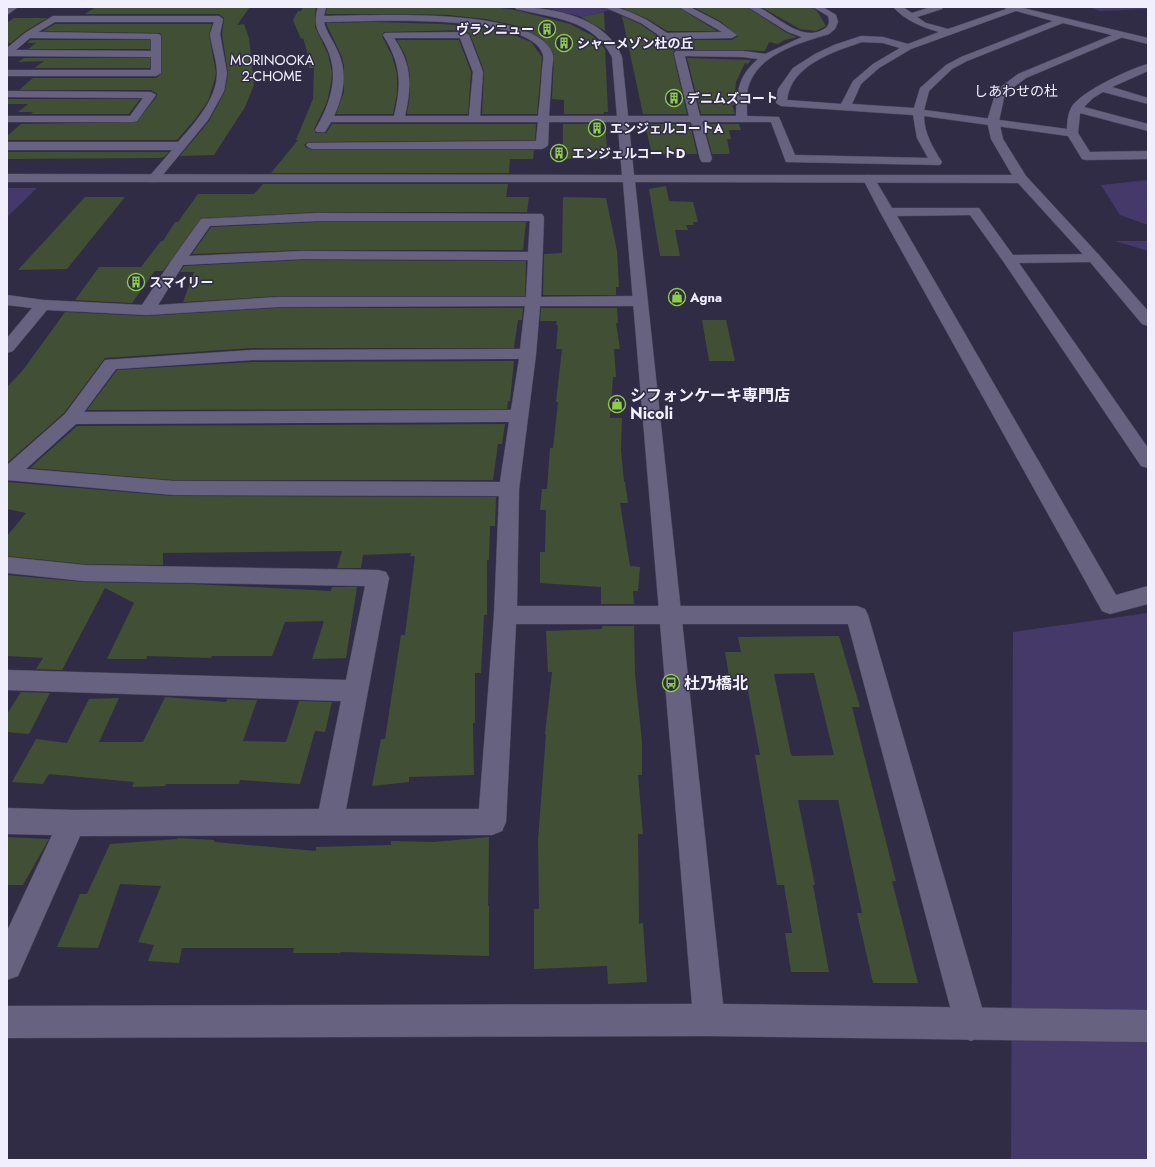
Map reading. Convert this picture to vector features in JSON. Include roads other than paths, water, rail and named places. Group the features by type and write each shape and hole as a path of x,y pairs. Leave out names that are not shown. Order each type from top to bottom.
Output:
{"street":[{"path":"7,12 14,7"},
{"path":"319,19 456,19 492,24 523,32 541,42 548,55 542,145 312,145 328,119 337,91 339,79 338,65 319,19 322,7"},
{"path":"518,7 566,18 596,31 614,48 617,57 639,301 709,1020"},
{"path":"608,7 648,23 666,36 679,54 706,159"},
{"path":"666,36 732,36 716,24 683,7"},
{"path":"752,7 791,30 811,37"},
{"path":"741,119 743,87 750,73 766,57 775,51 826,32 832,27 834,22 832,15 817,7"},
{"path":"897,7 909,17 923,25 948,32"},
{"path":"909,17 939,7"},
{"path":"845,107 856,83 876,66 908,47 1014,8 1148,41"},
{"path":"105,19 115,11"},
{"path":"7,53 28,35 53,19 219,19 215,33 222,79 210,108 153,179"},
{"path":"328,119 775,119 790,159 936,162 929,151 917,124 918,112 924,90 949,67 964,58 1062,20"},
{"path":"7,73 156,73 156,36 28,35"},
{"path":"399,119 406,92 405,79 403,64 398,50 388,35 464,35 478,72 474,119"},
{"path":"1120,35 1018,78 1006,88 999,98 992,122 1000,145 1021,179 1094,258 1148,321"},
{"path":"908,47 883,40 861,39 837,47 818,56 797,70 783,89 781,103 918,112 1072,133"},
{"path":"7,53 155,54"},
{"path":"679,54 743,54 766,57"},
{"path":"1148,67 1102,88 1089,96 1076,108 1072,133 1086,156 1148,155"},
{"path":"1102,88 1148,101"},
{"path":"7,94 151,95 133,118 7,119"},
{"path":"1076,108 1148,128"},
{"path":"7,146 180,146"},
{"path":"7,178 1021,179"},
{"path":"869,179 1110,605 1148,596"},
{"path":"887,212 974,211 1009,259 1148,462"},
{"path":"7,820 72,823 492,822 505,615 509,489 528,354 533,300 537,217 317,217 206,222 178,261 147,310"},
{"path":"178,261 303,255 534,256"},
{"path":"1009,259 1094,258"},
{"path":"7,300 42,305 147,310 278,302 533,300 639,301"},
{"path":"7,348 42,305"},
{"path":"509,489 173,488 9,474 71,418 111,364 252,355 528,354"},
{"path":"71,418 520,416"},
{"path":"7,565 84,573 378,578 330,822"},
{"path":"505,615 857,615 970,1025"},
{"path":"7,680 356,690"},
{"path":"7,965 72,823"},
{"path":"7,1022 709,1020 970,1025 1148,1026"}],"place":[{"name":"ヴランニュー","path":"547,29"},
{"name":"シャーメゾン杜の丘","path":"564,43"},
{"name":"デニムズコート","path":"674,98"},
{"name":"エンジェルコートA","path":"597,128"},
{"name":"エンジェルコートD","path":"559,153"},
{"name":"スマイリー","path":"136,282"},
{"name":"Agna","path":"677,297"},
{"name":"シフォンケーキ専門店 Nicoli","path":"617,404"},
{"name":"杜乃橋北","path":"671,683"}],"district":[{"name":"MORINOOKA 2-CHOME","path":"272,68"},
{"name":"しあわせの杜","path":"1016,91"}]}
